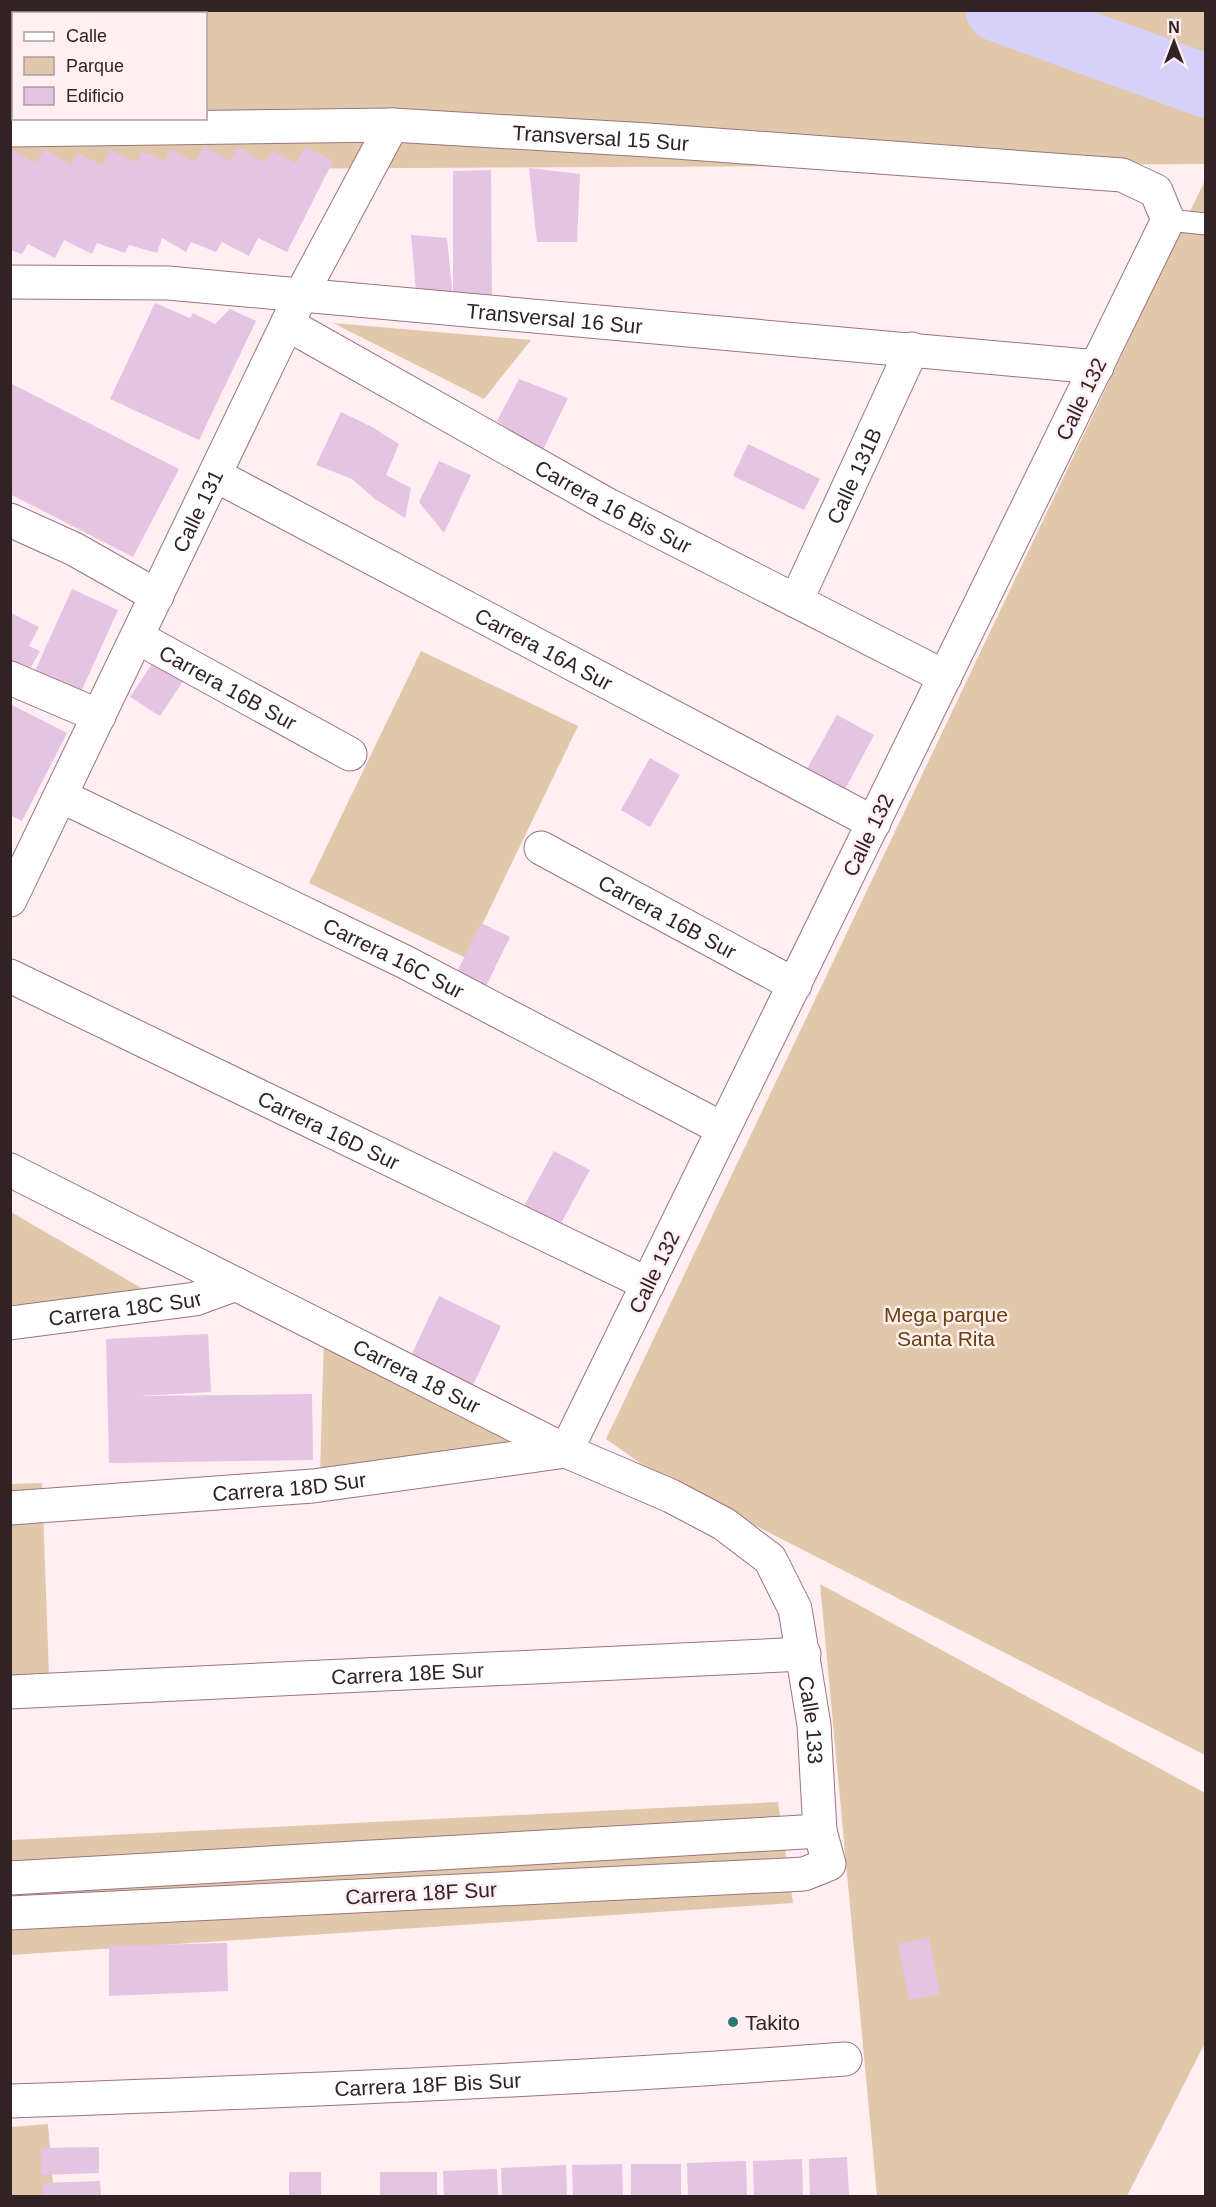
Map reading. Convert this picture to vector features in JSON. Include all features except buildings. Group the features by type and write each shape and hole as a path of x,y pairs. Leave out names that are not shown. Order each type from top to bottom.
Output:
{"street":[{"name":"Transversal 15 Sur","path":"10,130 392,125 648,140 1122,175 1156,191 1168,220"},
{"name":"Calle 131","path":"10,900 23,842 61,796 301,295 392,125"},
{"name":"Calle 132","path":"566,1451 1168,220"},
{"name":"Transversal 16 Sur","path":"10,282 168,283 1097,367"},
{"name":"Carrera 16 Bis Sur","path":"287,324 608,505 945,677"},
{"name":"Calle 131B","path":"796,601 912,349"},
{"name":"Carrera 16A Sur","path":"215,475 874,823"},
{"path":"10,520 74,549 157,596"},
{"name":"Carrera 16B Sur","path":"136,637 350,754"},
{"path":"10,678 99,716"},
{"name":"Carrera 16C Sur","path":"61,796 405,962 723,1129"},
{"name":"Carrera 16B Sur","path":"541,848 795,985"},
{"name":"Carrera 16D Sur","path":"10,976 648,1284"},
{"name":"Carrera 18 Sur","path":"10,1170 566,1451 671,1496 724,1524 770,1559 795,1609"},
{"name":"Carrera 18C Sur","path":"10,1323 195,1299 236,1284"},
{"name":"Carrera 18D Sur","path":"10,1508 313,1486 566,1451"},
{"name":"Calle 133","path":"795,1609 814,1725 820,1831 829,1864"},
{"name":"Carrera 18E Sur","path":"10,1692 804,1654"},
{"name":"Carrera 18F Sur","path":"10,1878 820,1831"},
{"name":"Carrera 18F Sur","path":"10,1912 804,1874 829,1864"},
{"name":"Carrera 18F Bis Sur","path":"10,2101 632,2075 845,2059"}],"lane":[{"path":"1168,220 1206,224"}],"green space":[{"path":"10,11 1205,11 1205,164 11,170"},
{"name":"Mega parque Santa Rita","path":"1205,180 1205,1755 660,1477 606,1439"},
{"path":"333,323 531,340 484,399"},
{"path":"421,651 578,726 466,958 309,883"},
{"path":"11,1212 155,1296 11,1305"},
{"path":"324,1333 543,1443 320,1474"},
{"path":"42,1483 49,1675 11,1678 10,1484"},
{"path":"820,1584 1205,1793 1205,2043 1127,2196 877,2196"},
{"path":"778,1802 793,1903 11,1955 11,1840"},
{"path":"48,2124 54,2196 11,2196 11,2127"}],"waterway":[{"path":"997,10 1206,86"}],"place":[{"name":"Takito","path":"733,2022"}]}
